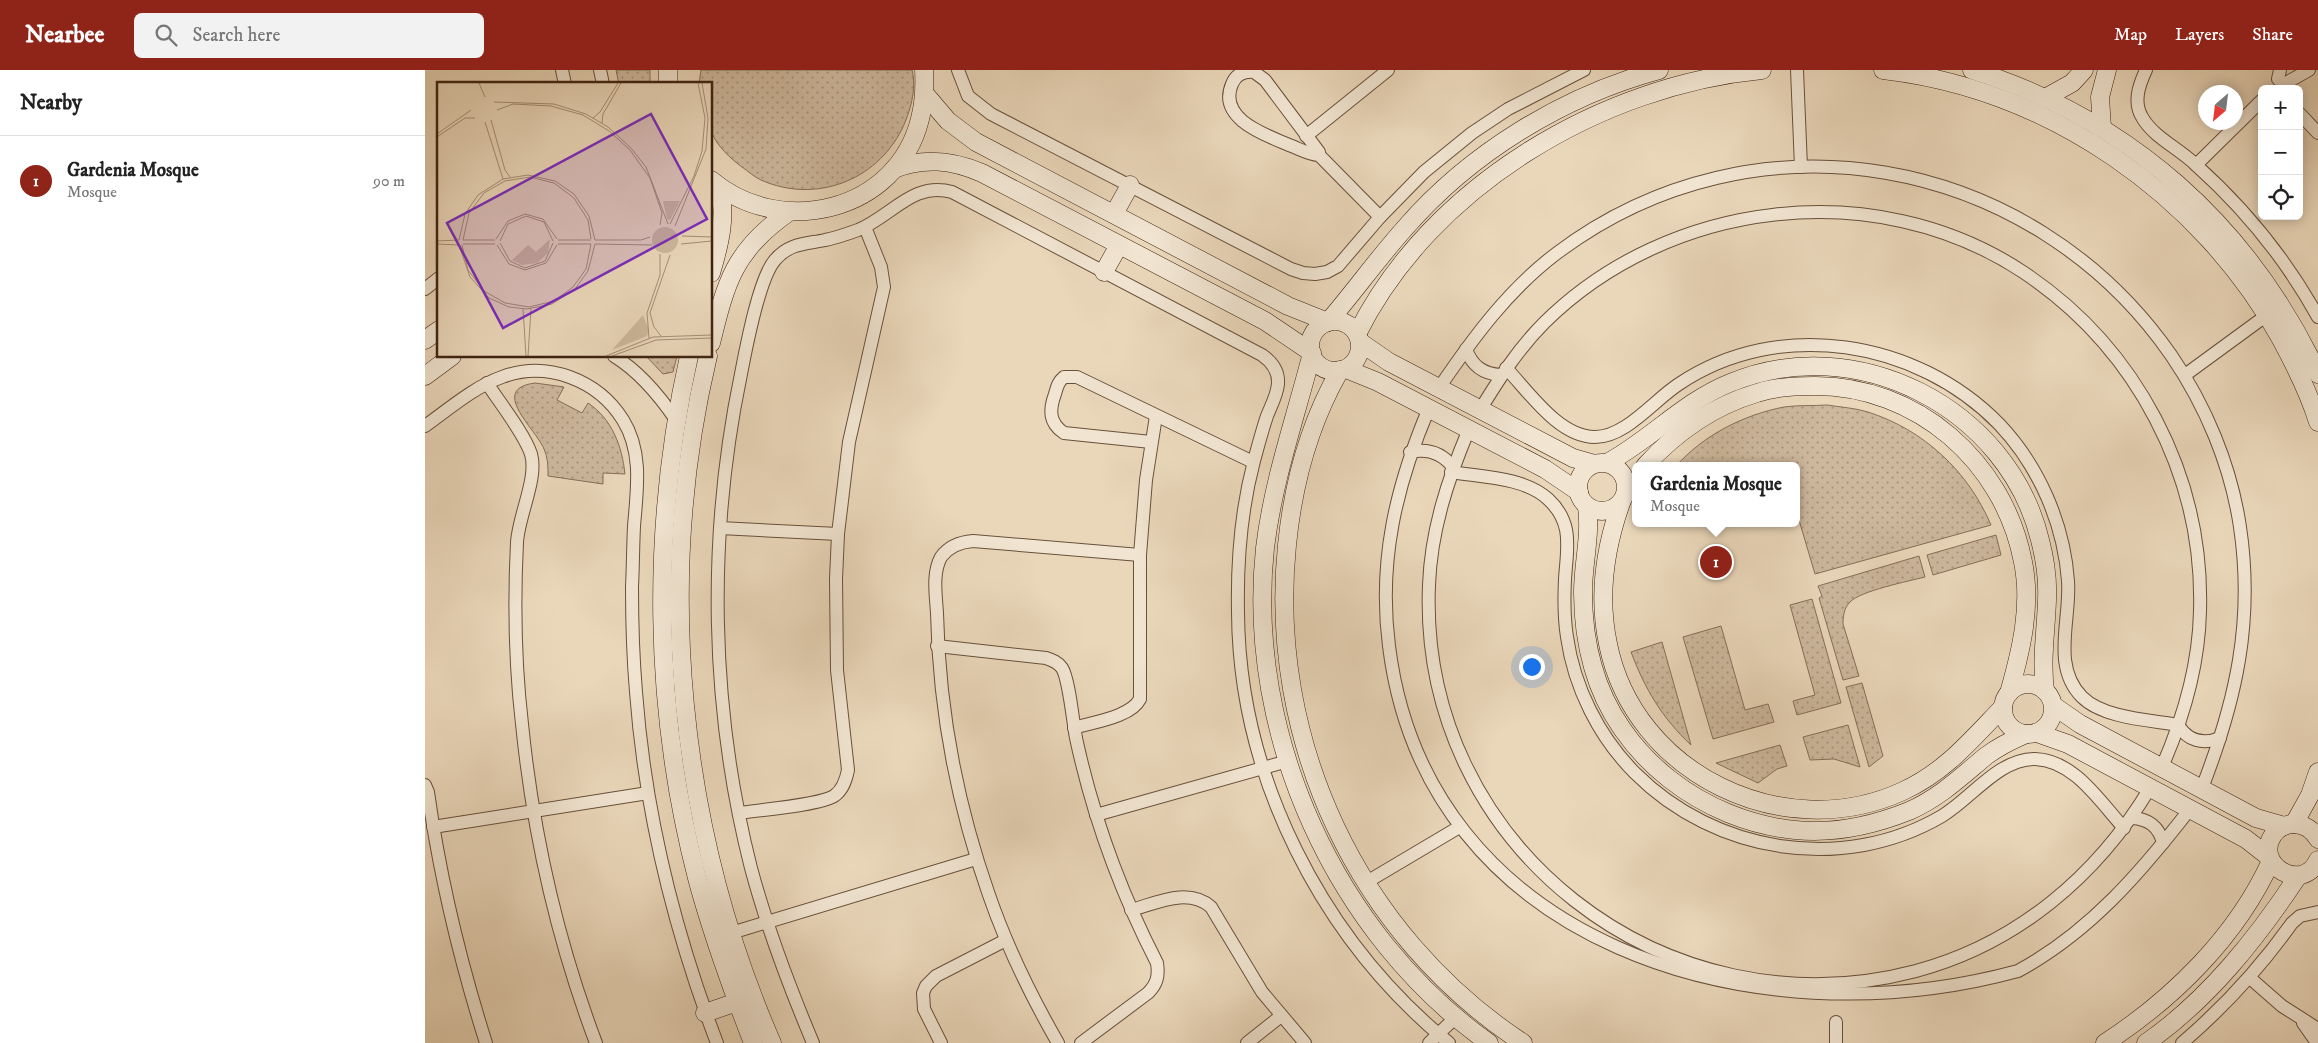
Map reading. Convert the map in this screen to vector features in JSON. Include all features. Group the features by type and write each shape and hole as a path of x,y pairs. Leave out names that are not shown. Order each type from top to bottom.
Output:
{"street":[{"path":"715,184 753,205 789,212 812,212 843,204 877,185 894,168 909,146 917,129 925,94 924,70"},
{"path":"958,70 968,96 991,114 1303,273 1315,274 1327,272 1338,266 1380,217 1424,172 1472,133 1508,109 1584,70"},
{"path":"1306,136 1388,70"},
{"path":"1523,1043 1503,1030 1463,998 1427,962 1394,924 1365,883 1339,836 1321,794 1301,735 1289,682 1284,628 1284,574 1289,521 1300,468 1317,416 1343,369 1359,355 1359,338 1381,291 1419,242 1452,208 1488,177 1570,128 1654,92 1697,79 1762,70"},
{"path":"1797,70 1801,167"},
{"path":"1883,70 1952,83 2002,99 2050,120 2096,145 2132,170 2179,209 2212,242 2241,277 2267,315 2293,363 2318,422"},
{"path":"1972,70 2001,79 2045,98 2102,128 2147,159 2191,196 2224,229 2254,264 2280,303 2318,374"},
{"path":"2045,98 2072,83 2084,70"},
{"path":"2102,128 2100,97 2107,70"},
{"path":"2146,70 2138,90 2137,103 2141,116 2148,126 2197,165 2236,206 2273,249 2304,292 2318,317"},
{"path":"2277,83 2287,84 2309,70"},
{"path":"1319,155 1260,132 1237,116 1231,108 1229,98 1234,80 1240,73 1247,71 1260,75 1319,155 1380,217"},
{"path":"1489,1043 1456,1017 1399,960 1353,899 1316,832 1288,761 1279,727 1267,657 1263,604 1265,551 1276,481 1311,353 1310,345 1313,334 1328,322 1405,227 1431,201 1479,159 1517,133 1582,98 1651,71 1654,92"},
{"path":"925,94 948,121 976,142 1288,306 1328,322 1341,321 1348,324 1359,338 1389,362 1573,458 1619,470 1628,489 1611,533 1603,582 1603,614 1608,645 1617,675 1631,704 1654,736 1671,754 1696,774 1723,790 1753,802 1805,810 1832,810 1883,799 1910,788 1940,770 1957,756 2006,700 2023,685 2038,686 2071,718 2256,818 2304,826 2318,837"},
{"path":"2197,165 2258,104"},
{"path":"2303,117 2318,134"},
{"path":"894,168 910,163 928,161 964,166 1119,244 1265,321 1311,353 1323,367 1343,369 1379,382 1545,469 1594,510 1608,510 1628,489"},
{"path":"1439,388 1493,314 1523,282 1557,254 1601,224 1632,208 1673,191 1715,178 1759,170 1801,167 1859,168 1916,178 1970,195 2022,219 2070,249 2114,286 2152,328 2185,375 2209,423 2228,474 2241,535 2245,580 2244,634 2235,687 2220,738 2201,788"},
{"path":"713,265 722,231 723,209 715,184"},
{"path":"1114,214 1130,185"},
{"path":"813,1043 789,986 767,922 739,813 727,742 720,671 717,600 725,465 735,402 748,341 768,270 774,260 792,247 845,235 865,227 881,219 919,192 941,189 952,192 1269,360 1277,375 1278,383 1253,462 1244,509 1239,561 1238,614 1243,675 1250,718 1263,768 1286,828 1305,868 1332,914 1364,957 1433,1039 1449,1043"},
{"path":"2179,209 2191,196"},
{"path":"713,336 727,284 737,262 769,226 789,212"},
{"path":"1480,410 1504,371 1544,324 1587,286 1636,256 1689,232 1744,218 1802,212 1859,214 1916,225 1971,244 2021,271 2068,305 2108,346 2120,362 2142,393 2169,444 2188,498 2198,555 2200,613 2193,670 2178,725 2162,767"},
{"path":"739,813 825,800 834,796 847,780 848,770 837,670 836,580 838,534 851,433 868,351 883,297 881,267 865,227"},
{"path":"1104,272 1119,244"},
{"path":"425,289 437,280"},
{"path":"2185,375 2267,315"},
{"path":"425,340 437,331"},
{"path":"1466,349 1473,363 1478,368 1485,372 1504,371 1567,430 1581,435 1596,437 1611,434 1625,428 1681,382 1734,358 1762,350 1819,345 1848,347 1886,356 1931,373 1971,400 2000,425 2024,456 2048,498 2058,525 2065,553 2068,611 2063,656 2072,686 2083,698 2103,710 2178,725 2189,737 2196,741 2205,742 2220,738"},
{"path":"425,376 449,358"},
{"path":"617,358 642,378 661,398 676,420"},
{"path":"689,358 676,420 663,552 662,618 665,683 672,748 691,850 715,940 753,1043"},
{"path":"708,358 691,445 684,515 681,585 682,656 688,726 698,796 712,865 731,933 758,1012 772,1043"},
{"path":"1789,367 1849,368 1879,375 1907,385 1934,398 1959,415 1981,436 2013,477 2031,511 2040,539 2046,569 2047,599 2042,660 2051,720 2048,726 1992,752 1945,791 1911,810 1874,823 1835,830 1796,830 1757,824 1720,811 1686,792 1655,767 1629,738 1608,705 1593,668 1585,630 1583,591 1589,535 1580,478 1588,468 1600,464 1632,449 1678,411 1704,395 1731,382 1759,373 1789,367"},
{"path":"425,426 487,383 519,372 545,372 571,377 601,394 614,406 631,436 637,471 633,556 633,641 641,743 648,793 672,904 705,1013 717,1043"},
{"path":"1151,442 1064,433 1054,424 1050,412 1061,380 1073,375 1253,462"},
{"path":"487,383 525,441 533,465 532,478 518,529 516,633 521,722 533,811 547,881 565,950 596,1043"},
{"path":"1649,462 1695,421 1725,404 1759,392 1793,386 1829,386 1864,391 1897,402 1929,419 1957,440 1981,467 2001,496 2013,524 2023,562 2026,609 2022,639 2004,714 2011,728 2068,744 2246,838 2270,859 2279,871 2291,876 2318,881"},
{"path":"1429,408 1410,452 1397,499 1388,548 1386,597 1389,646 1398,694 1412,741 1431,786 1456,829 1485,868 1499,883"},
{"path":"1074,728 1127,712 1137,705 1140,699 1139,555 1155,416"},
{"path":"1469,429 1452,469 1436,528 1429,585 1431,642 1442,699 1461,753 1488,804 1522,851 1563,892 1609,926 1635,940 1660,953 1715,972 1772,983 1829,985 1887,978 1942,964 1995,940 2036,915 2087,872 2128,823 2150,788"},
{"path":"1410,452 1418,450 1434,452 1448,461 1452,469"},
{"path":"1452,469 1514,482 1532,488 1547,498 1559,512 1566,528 1569,547 1564,607 1567,637 1573,667 1583,696 1597,723 1614,749 1634,772 1656,793 1707,825 1736,837 1765,845 1796,849 1857,846 1886,840 1915,830 1942,816 1961,803 2004,768 2019,762 2035,759 2050,761 2065,768 2128,823"},
{"path":"720,528 838,534"},
{"path":"1058,1043 1024,979 1006,940 976,859 959,794 949,746 937,646 937,566 947,550 955,545 973,541 1139,555"},
{"path":"937,646 1054,661 1065,674 1074,728 1096,815 1112,864 1131,910 1157,963 1157,980 1148,993 1081,1043"},
{"path":"1096,815 1288,761"},
{"path":"2105,1043 2162,1000 2199,964 2244,911 2254,895 2270,859 2269,846 2272,836 2289,825 2310,795 2318,772"},
{"path":"425,785 428,792 433,827 456,940 486,1043"},
{"path":"433,827 648,793"},
{"path":"1966,994 2019,970 2061,944 2099,914 2133,880 2189,809"},
{"path":"2128,823 2147,820 2158,830 2163,843"},
{"path":"1365,883 1456,829"},
{"path":"731,933 976,859"},
{"path":"2146,1043 2189,1008 2223,974 2254,938 2299,876 2312,869 2318,860"},
{"path":"1131,910 1187,896 1204,901 1211,907 1245,967 1281,1016 1305,1043"},
{"path":"2182,1043 2213,1016 2250,978 2292,923 2300,916 2310,912 2318,912"},
{"path":"941,1043 924,1009 923,993 926,986 936,976 1006,940"},
{"path":"2250,978 2300,1018 2318,1029"},
{"path":"705,1013 737,1002"},
{"path":"1247,1043 1281,1016"},
{"path":"1433,1039 1456,1017"},
{"path":"2300,1018 2317,1043"},
{"path":"1836,1022 1836,1043"}],"shaded area":[{"path":"616,70 650,70 650,82 619,82"},
{"path":"701,70 912,70 914,85 910,108 902,129 891,147 877,162 860,174 842,183 822,188 802,189 781,187 758,179 733,160 713,136 713,82 699,82"},
{"path":"648,358 676,358 673,372 663,374"},
{"path":"535,383 564,387 557,400 582,413 588,403 596,409 614,434 621,453 625,474 603,473 603,484 548,476 547,459 544,449 525,421 515,401 515,393 522,387"},
{"path":"1827,405 1868,412 1908,430 1925,441 1957,470 1970,487 1991,525 1815,574 1800,523 1800,462 1680,462 1699,445 1739,421 1754,415 1794,406"},
{"path":"1996,535 2001,555 1933,575 1927,555"},
{"path":"1919,556 1925,577 1864,594 1855,598 1846,607 1843,624 1859,676 1843,680 1819,598 1822,596 1818,586"},
{"path":"1812,599 1841,703 1797,715 1793,701 1815,695 1790,605"},
{"path":"1721,626 1745,710 1768,704 1774,722 1713,739 1683,637"},
{"path":"1662,642 1691,745 1671,724 1655,702 1648,691 1631,652"},
{"path":"1862,683 1883,756 1869,767 1846,687"},
{"path":"1848,725 1860,767 1834,759 1810,760 1803,737"},
{"path":"1780,745 1787,766 1777,769 1758,783 1716,763"}],"place":[{"name":"Gardenia Mosque","path":"1716,562"}]}
